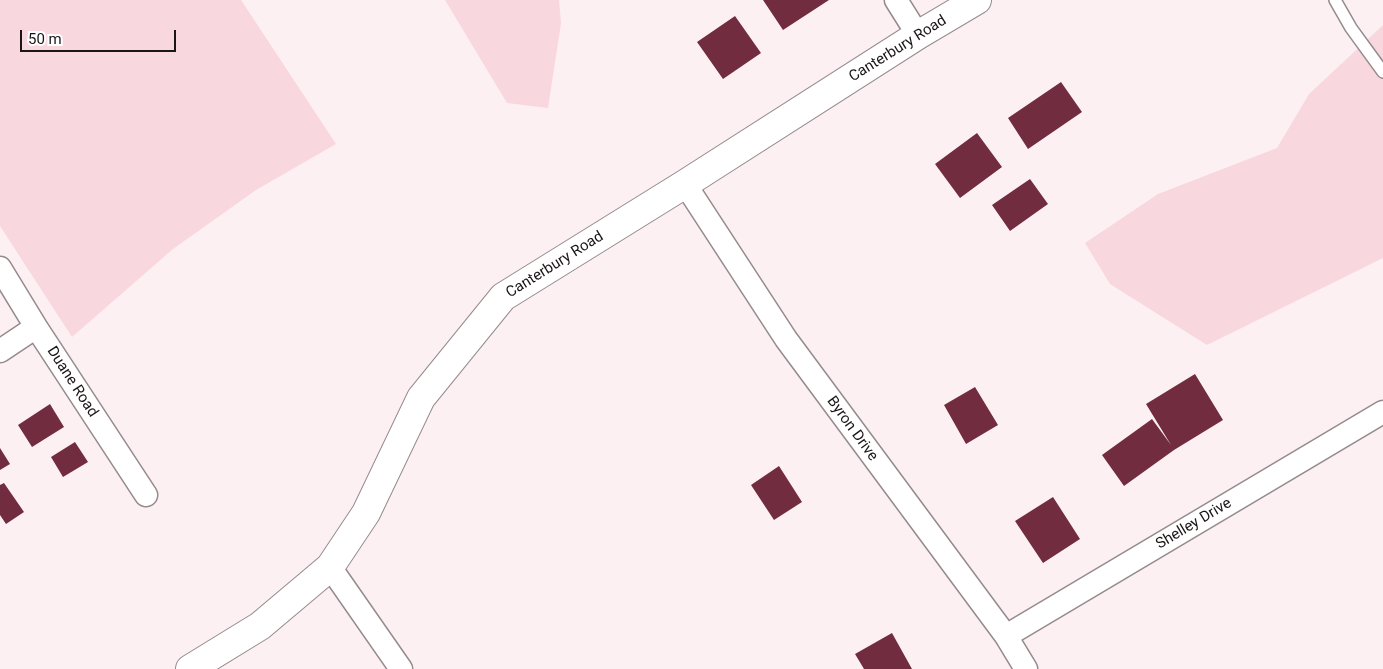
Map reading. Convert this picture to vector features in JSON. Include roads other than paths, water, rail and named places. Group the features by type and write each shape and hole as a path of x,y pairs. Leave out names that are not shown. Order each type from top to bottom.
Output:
{"street":[{"path":"896,0 918,35"},
{"name":"Canterbury Road","path":"190,669 260,626 330,567 366,513 421,398 503,297 685,184 918,35 977,0"},
{"name":"Byron Drive","path":"685,184 786,339 1006,636 1026,669"},
{"name":"Duane Road","path":"0,268 36,327 146,495"},
{"path":"0,351 36,327"},
{"name":"Shelley Drive","path":"1006,636 1383,412"},
{"path":"330,567 401,669"}],"lane":[{"path":"1335,0 1351,28 1383,72"}]}
